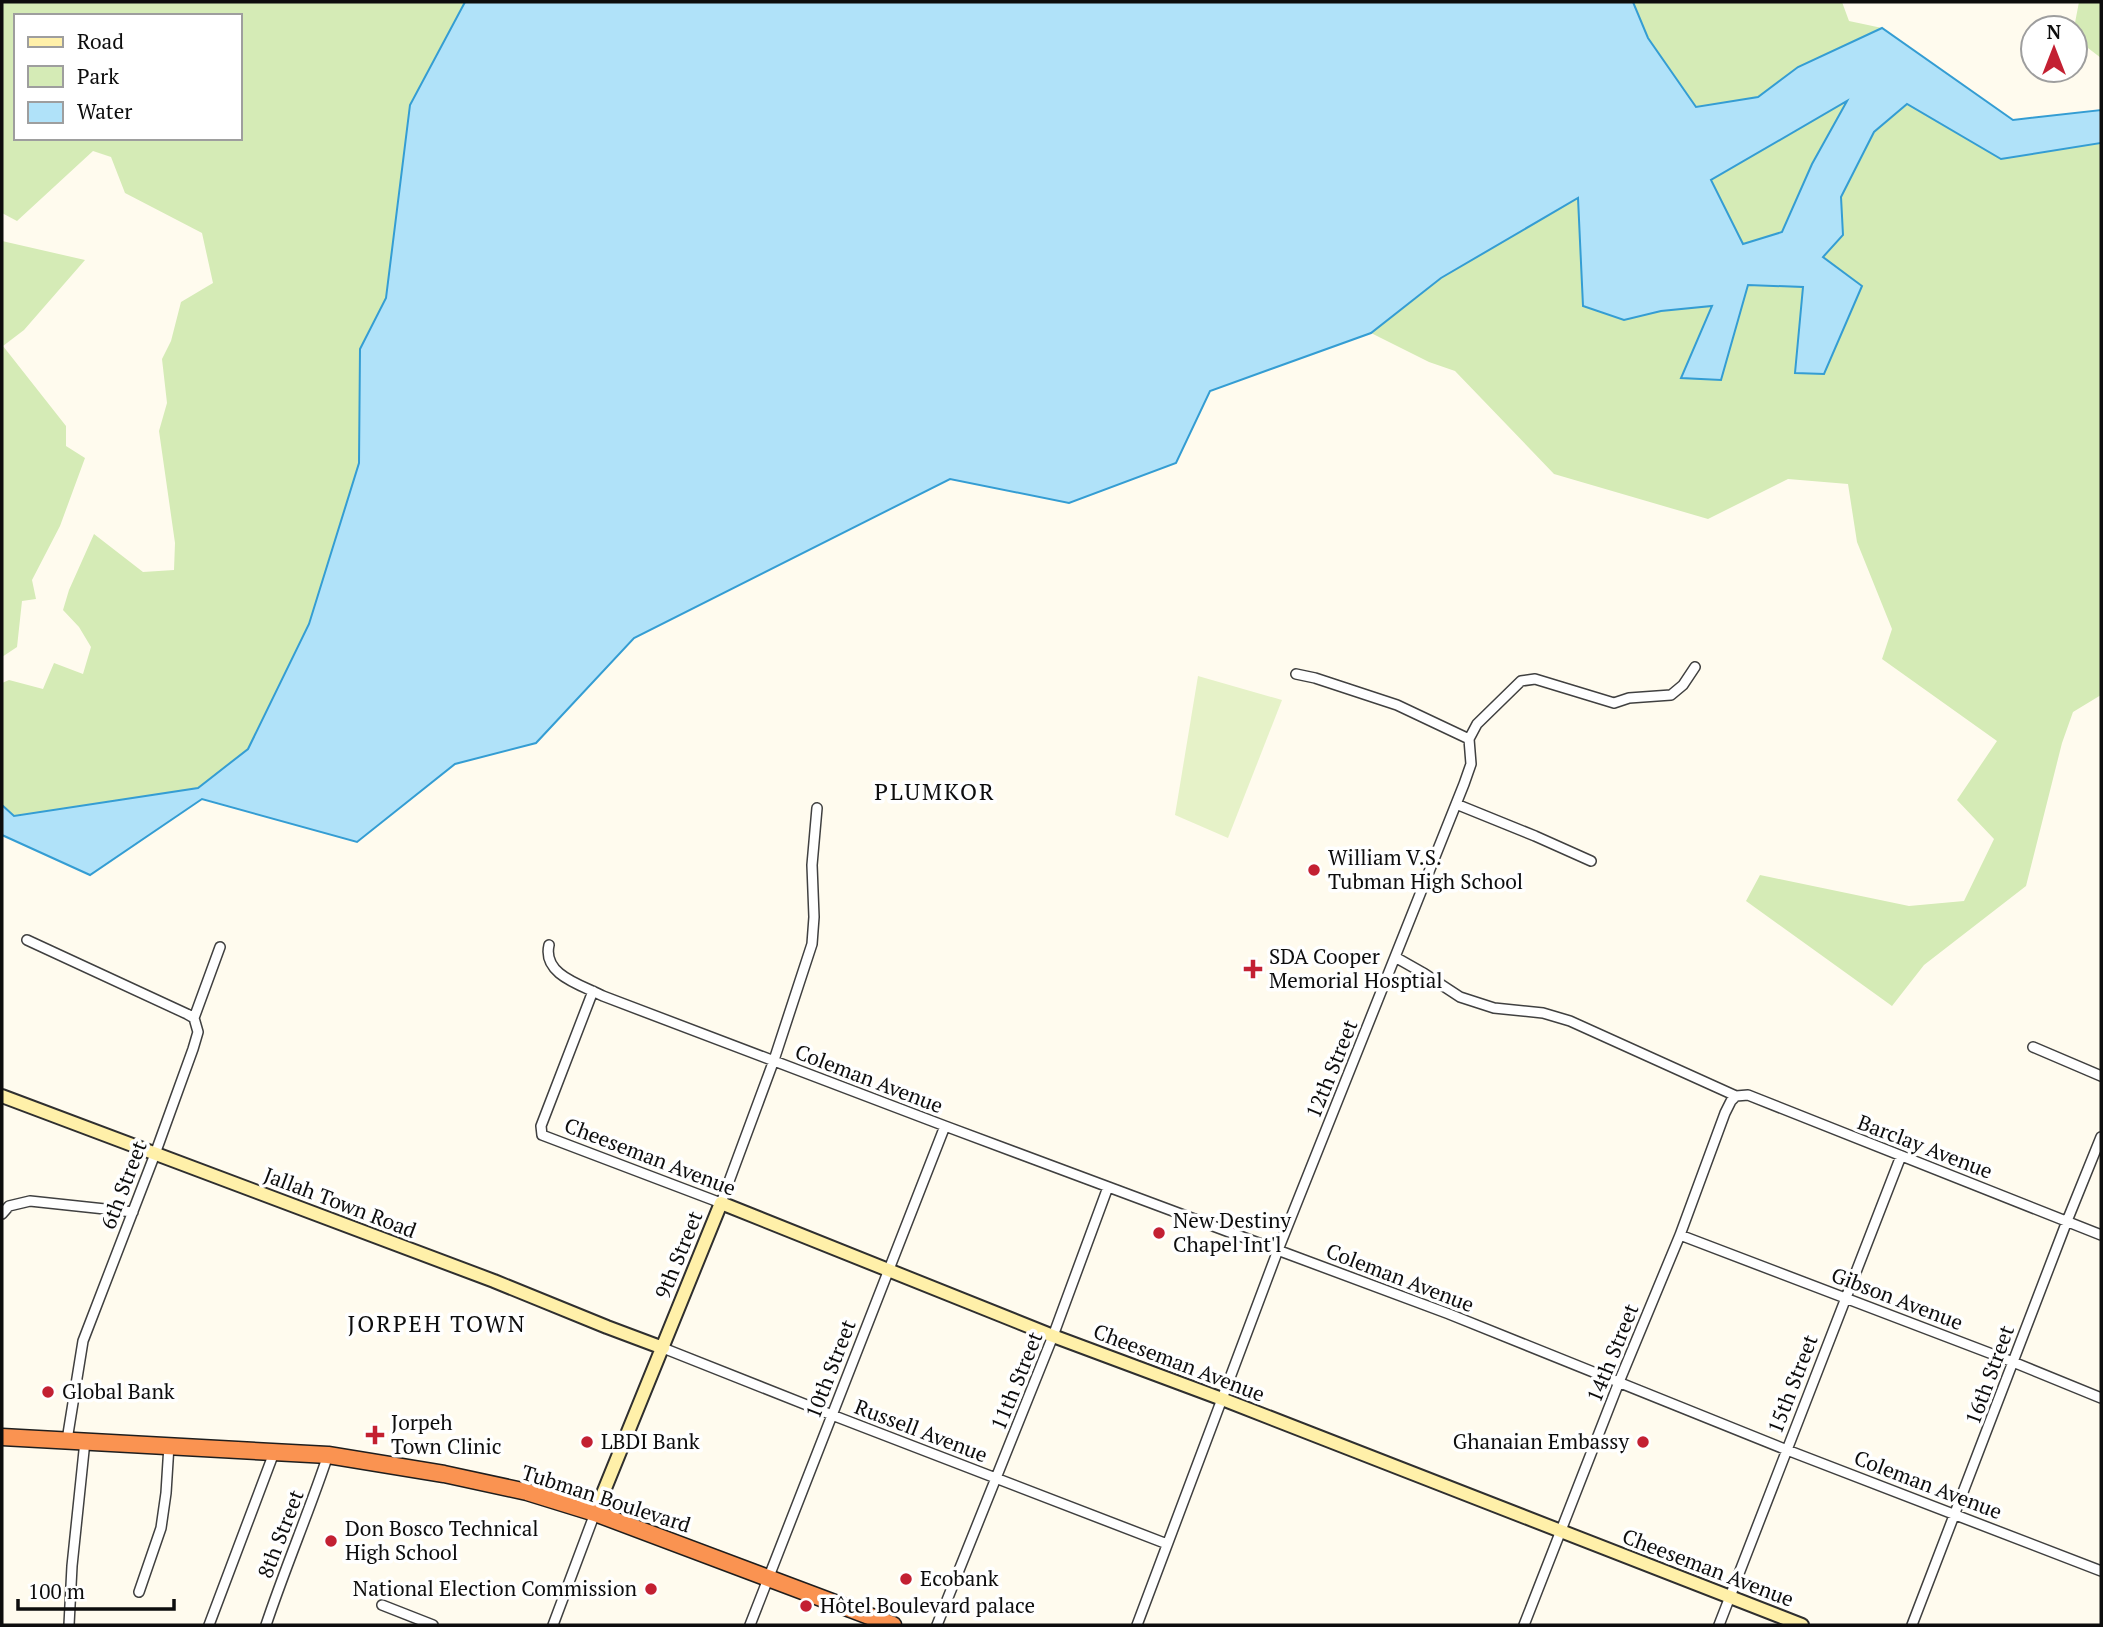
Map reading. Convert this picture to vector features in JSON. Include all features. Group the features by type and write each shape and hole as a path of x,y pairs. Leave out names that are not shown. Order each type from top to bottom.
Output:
{"highway":[{"name":"Tubman Boulevard","path":"2,1437 328,1455 395,1465 527,1492 595,1513 893,1625"}],"street":[{"path":"1296,674 1397,705 1469,739 1480,720 1516,684 1526,678 1535,678 1614,703 1629,698 1671,695 1684,685 1695,667"},
{"name":"12th Street","path":"1137,1625 1278,1250 1471,764 1469,739"},
{"path":"1456,804 1591,861"},
{"name":"9th Street","path":"553,1625 595,1513 720,1203 774,1060 812,944 812,865 817,808"},
{"path":"27,940 194,1018"},
{"name":"Coleman Avenue","path":"549,945 547,956 554,970 593,991 945,1126 1450,1314 1787,1450 2101,1571"},
{"name":"6th Street","path":"67,1440 83,1341 196,1041 198,1032 194,1018 220,947"},
{"name":"Barclay Avenue","path":"1395,957 1460,997 1494,1009 1543,1013 1570,1021 1736,1096 1748,1095 2101,1235"},
{"name":"Cheeseman Avenue","path":"593,991 541,1126 542,1135 1053,1336 1802,1625"},
{"path":"2033,1047 2101,1076"},
{"name":"Jallah Town Road","path":"2,1096 494,1281 663,1348"},
{"name":"14th Street","path":"1524,1625 1726,1113 1736,1096"},
{"name":"10th Street","path":"750,1625 945,1126"},
{"name":"16th Street","path":"1912,1625 2101,1137"},
{"name":"15th Street","path":"1719,1625 1901,1156"},
{"name":"11th Street","path":"937,1625 1053,1336 1108,1186"},
{"path":"2,1214 9,1206 30,1201 133,1212"},
{"name":"Gibson Avenue","path":"1680,1235 2101,1398"},
{"name":"Russell Avenue","path":"663,1348 1167,1544"},
{"path":"69,1625 85,1441"},
{"path":"138,1592 161,1528 169,1445"},
{"path":"209,1625 275,1450"},
{"name":"8th Street","path":"267,1625 328,1455"},
{"path":"383,1605 433,1625"}],"green space":[{"path":"2,2 465,2 410,105 386,298 360,349 359,463 309,624 248,749 199,788 14,817 2,805 2,683 9,680 43,689 54,663 83,674 91,647 79,627 63,610 94,534 143,572 174,570 175,543 159,431 167,403 162,359 171,341 181,302 213,283 202,233 125,193 111,157 93,151 17,221 2,213"},
{"path":"1633,2 1842,2 1849,21 1882,28 1798,67 1758,97 1696,107 1648,38"},
{"path":"2079,2 2101,2 2101,58 2089,49 2089,14 2077,14"},
{"path":"1848,100 1907,104 2001,159 2101,143 2101,695 2073,712 2062,743 2026,886 1924,965 1892,1006 1746,901 1760,875 1909,906 1964,901 1994,839 1957,800 1997,741 1882,659 1892,629 1857,542 1848,484 1788,479 1708,519 1554,474 1455,371 1429,362 1371,333 1441,278 1578,197 1624,320 1661,311 1712,306 1681,378 1721,380 1743,244 1711,180"},
{"path":"2,241 85,260 24,330 3,346 66,426 66,446 85,458 60,526 32,580 36,599 22,601 17,647 2,657"},
{"path":"1198,676 1282,700 1228,838 1175,815"}],"water":[{"path":"465,2 1633,2 1648,38 1696,107 1758,97 1798,67 1882,28 2013,120 2101,110 2101,143 2001,159 1907,104 1874,132 1841,197 1843,235 1823,257 1862,286 1824,374 1795,373 1803,287 1748,285 1721,380 1681,378 1712,306 1661,311 1624,320 1583,306 1578,198 1441,278 1371,333 1210,391 1176,463 1069,503 950,479 634,638 536,743 455,764 357,842 202,799 90,875 2,835 2,805 14,816 198,788 248,749 309,624 359,463 360,349 386,298 410,105","holes":["1847,101 1812,164 1782,232 1743,244 1711,180"]}],"place":[{"name":"William V.S. Tubman High School","path":"1314,870"},
{"name":"SDA Cooper Memorial Hosptial","path":"1253,969"},
{"name":"New Destiny Chapel Int'l","path":"1159,1233"},
{"name":"Global Bank","path":"48,1392"},
{"name":"Jorpeh Town Clinic","path":"375,1435"},
{"name":"LBDI Bank","path":"587,1442"},
{"name":"Ghanaian Embassy","path":"1643,1442"},
{"name":"Don Bosco Technical High School","path":"331,1541"},
{"name":"Ecobank","path":"906,1579"},
{"name":"National Election Commission","path":"651,1589"},
{"name":"Hôtel Boulevard palace","path":"806,1606"}],"district":[{"name":"PLUMKOR","path":"935,792"},
{"name":"JORPEH TOWN","path":"437,1324"}]}
